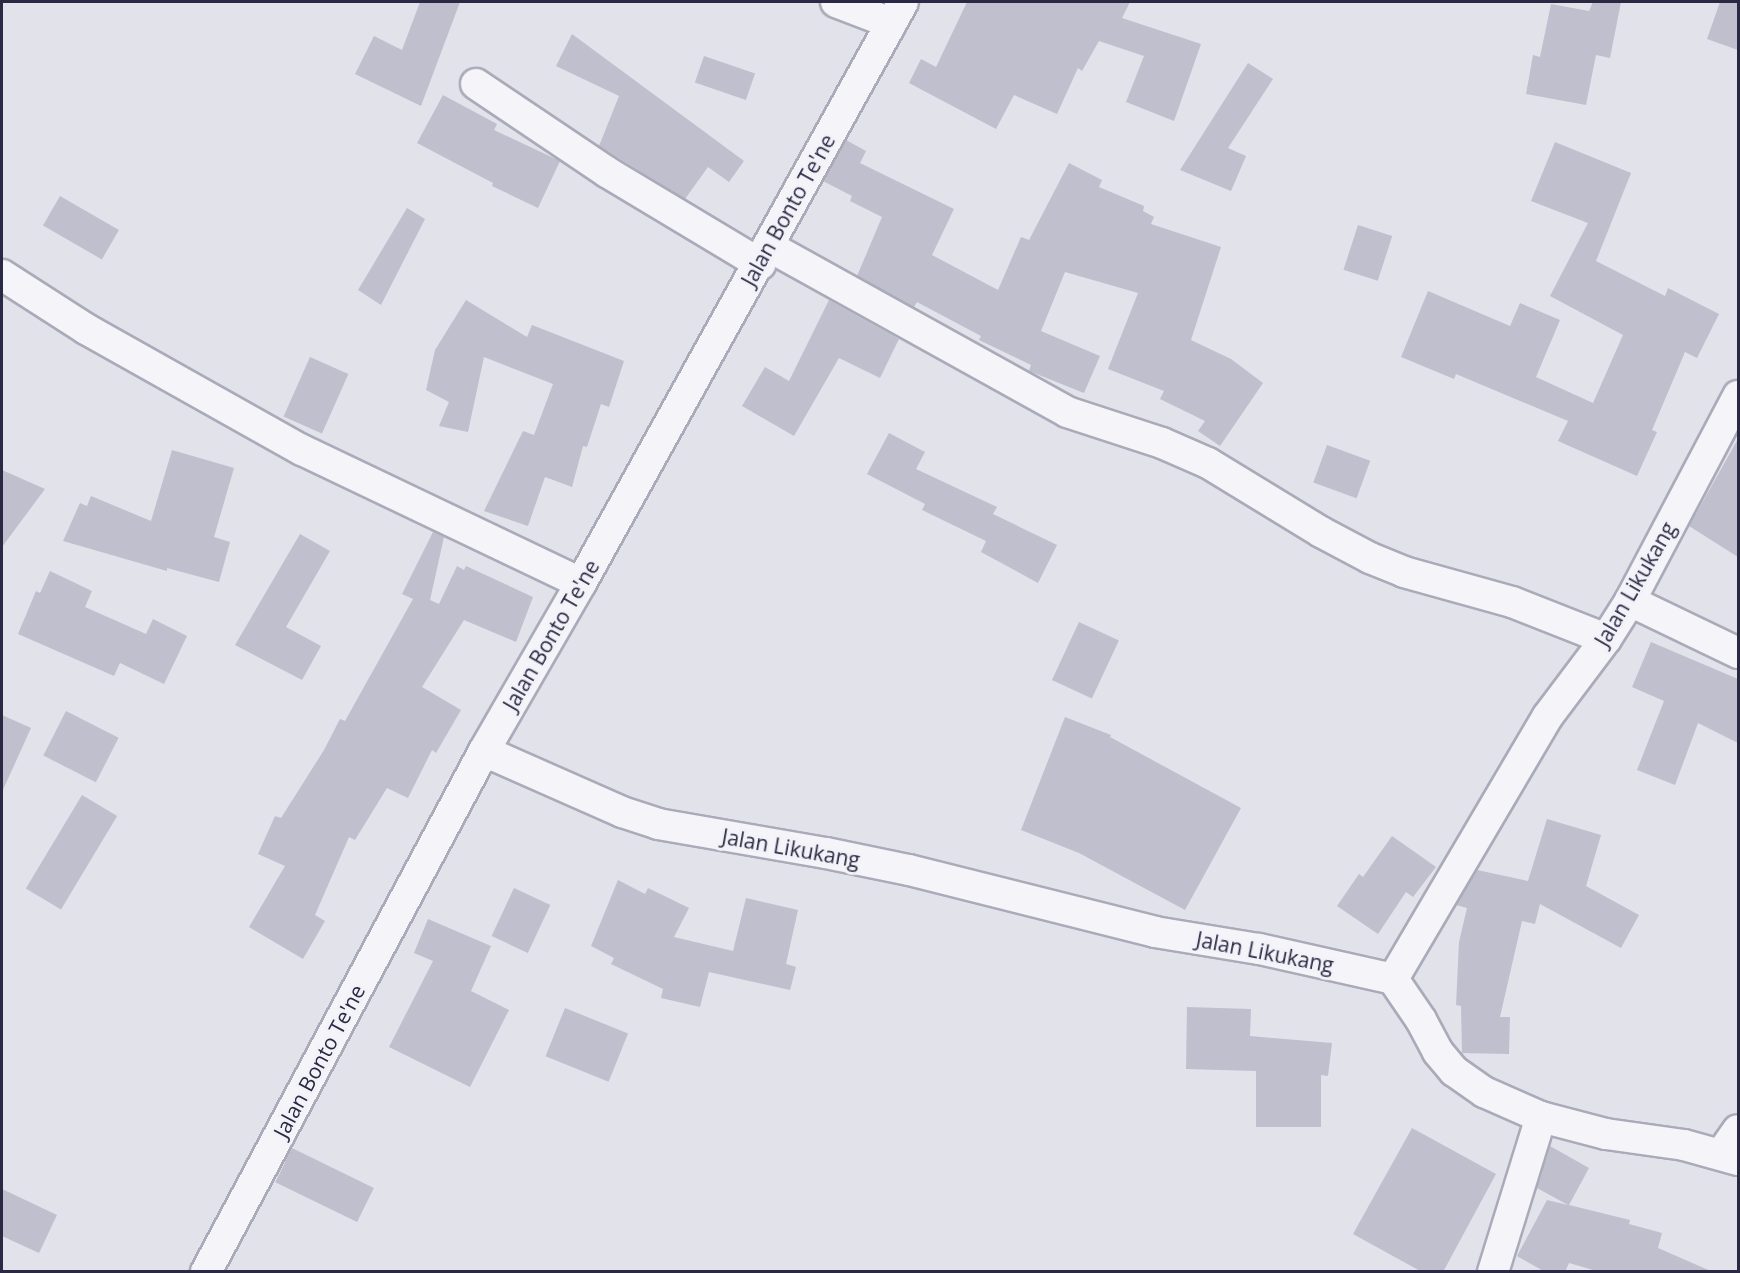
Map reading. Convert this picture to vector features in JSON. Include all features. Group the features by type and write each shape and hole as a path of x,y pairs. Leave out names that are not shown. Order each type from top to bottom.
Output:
{"street":[{"path":"836,2 897,12"},
{"name":"Jalan Bonto Te'ne","path":"206,1272 484,752 581,583 897,12"},
{"path":"476,84 607,172 1067,412 1161,443 1208,463 1321,532 1370,558 1404,572 1512,602 1606,639"},
{"path":"2,275 86,329 302,450 581,583"},
{"name":"Jalan Likukang","path":"484,752 622,812 658,824 898,868 1155,932 1259,949 1393,979 1548,716 1606,639 1630,601 1738,396"},
{"path":"1630,601 1738,653"},
{"path":"1393,979 1421,1020 1438,1052 1454,1071 1484,1092 1541,1117 1606,1134 1733,1148"},
{"path":"1493,1272 1541,1117"}],"building":[{"path":"420,2 460,2 421,106 355,74 374,36 402,50"},
{"path":"967,2 1130,2 1122,18 1201,44 1174,121 1126,102 1144,56 1099,41 1082,71 1078,68 1057,114 1014,95 996,129 909,83 921,59 936,67"},
{"path":"1593,2 1621,2 1610,58 1596,55 1586,105 1526,94 1533,55 1540,57 1551,4 1589,11"},
{"path":"1720,2 1738,2 1738,50 1707,39"},
{"path":"572,34 744,161 729,182 708,167 685,199 599,146 619,96 556,66"},
{"path":"704,56 755,74 746,100 695,82"},
{"path":"1248,63 1273,79 1228,148 1246,156 1231,191 1180,170"},
{"path":"443,95 497,124 494,130 560,161 538,208 492,186 493,183 417,143"},
{"path":"846,140 866,151 860,163 954,209 932,255 998,290 1021,237 1029,240 1069,163 1102,180 1099,187 1144,206 1143,211 1154,217 1151,224 1221,247 1191,340 1231,359 1263,383 1220,446 1198,431 1205,421 1160,399 1164,391 1108,369 1138,293 1065,272 1041,331 1100,356 1084,393 1029,371 1031,365 979,340 981,336 917,302 914,307 857,276 882,217 850,201 852,196 823,181"},
{"path":"1555,142 1631,173 1596,261 1665,296 1668,288 1719,314 1697,358 1685,352 1652,430 1657,432 1637,476 1558,441 1568,421 1456,374 1454,379 1401,357 1428,291 1510,326 1520,303 1560,320 1536,377 1593,403 1623,335 1550,296 1588,223 1531,201"},
{"path":"60,196 119,230 102,259 43,225"},
{"path":"407,208 425,219 381,305 358,290"},
{"path":"1358,225 1392,236 1378,281 1343,270"},
{"path":"466,300 527,337 532,325 624,361 609,407 601,404 587,447 583,446 572,487 545,477 528,526 484,511 523,431 534,435 553,384 484,357 468,432 439,426 449,402 426,390 435,350"},
{"path":"829,300 899,339 880,378 839,358 794,436 742,406 765,367 789,381"},
{"path":"310,357 348,374 322,433 284,416"},
{"path":"889,433 925,452 916,469 997,507 993,514 1057,545 1038,583 981,552 986,541 922,510 925,504 867,474"},
{"path":"1738,439 1738,557 1689,526"},
{"path":"1327,445 1370,461 1357,498 1313,483"},
{"path":"172,450 234,468 214,537 230,542 219,582 167,568 167,571 63,541 80,503 87,506 91,496 151,521"},
{"path":"2,470 45,489 2,547"},
{"path":"433,532 444,537 430,600 439,604 457,566 464,570 466,566 533,597 516,642 464,620 422,687 461,710 436,753 432,750 408,798 387,788 355,840 349,837 315,915 325,921 303,959 249,927 285,866 258,854 275,816 281,818 324,750 340,719 345,721 413,599 402,594"},
{"path":"300,534 330,551 286,627 321,646 302,680 235,645"},
{"path":"50,571 92,591 85,607 146,634 153,619 187,636 164,684 120,663 114,676 18,634 36,591 40,593"},
{"path":"1079,622 1119,641 1092,699 1052,680"},
{"path":"1651,642 1738,679 1738,743 1698,723 1675,785 1637,770 1664,701 1632,687"},
{"path":"66,711 119,738 96,782 43,756"},
{"path":"2,715 31,728 2,792"},
{"path":"1065,717 1111,735 1110,737 1241,808 1185,910 1079,853 1021,830"},
{"path":"82,795 117,816 61,910 26,888"},
{"path":"1547,819 1601,835 1586,886 1639,915 1621,948 1540,904 1535,924 1522,921 1500,1017 1510,1017 1509,1054 1462,1053 1461,1006 1456,1005 1459,942 1467,908 1456,905 1477,870 1528,881"},
{"path":"1392,836 1436,867 1413,897 1406,892 1378,934 1337,906 1359,874 1363,877"},
{"path":"618,880 645,894 648,888 689,908 674,937 733,951 746,898 798,910 786,964 796,967 790,990 709,972 700,1007 661,998 663,989 611,964 614,958 591,946"},
{"path":"514,888 550,905 528,953 492,936"},
{"path":"428,919 491,946 471,991 509,1010 470,1087 389,1047 433,961 414,953"},
{"path":"1187,1007 1251,1009 1250,1036 1332,1043 1328,1076 1321,1075 1321,1127 1256,1127 1256,1071 1186,1069"},
{"path":"565,1008 628,1033 609,1082 546,1056"},
{"path":"1412,1128 1496,1174 1443,1272 1422,1272 1353,1234"},
{"path":"1550,1146 1589,1168 1569,1205 1630,1220 1629,1224 1662,1233 1658,1248 1713,1272 1600,1272 1569,1263 1565,1272 1545,1272 1517,1256 1547,1200 1568,1205 1537,1188"},
{"path":"292,1148 374,1188 357,1222 275,1182"},
{"path":"2,1189 57,1215 39,1253 2,1236"}]}
